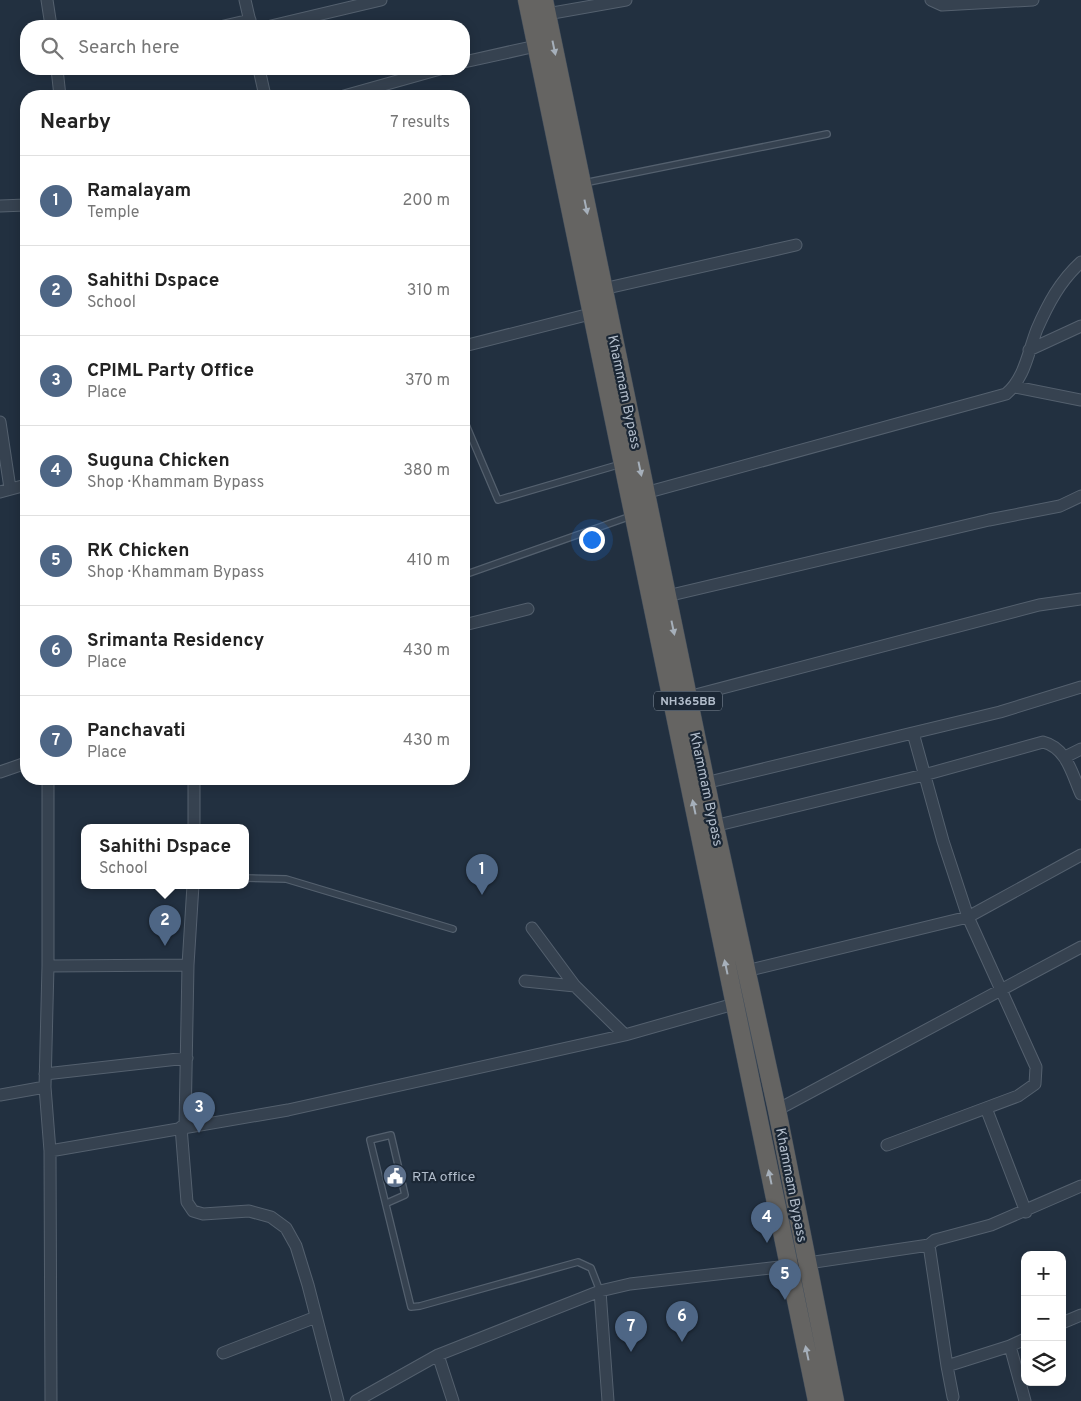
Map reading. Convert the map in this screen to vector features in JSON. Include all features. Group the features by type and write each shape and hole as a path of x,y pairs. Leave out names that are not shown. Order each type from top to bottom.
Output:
{"highway":[{"name":"Khammam Bypass","path":"527,0 536,46 646,493 660,591 734,1004 817,1401"},
{"name":"Khammam Bypass","path":"545,7 603,289 600,311 623,464 633,516 660,591 688,697 714,826 777,1110 835,1401"}],"street":[{"path":"48,0 51,20"},
{"path":"244,0 249,20"},
{"path":"297,20 381,0"},
{"path":"545,7 626,0"},
{"path":"931,0 942,5 1033,0"},
{"path":"470,61 536,46"},
{"path":"58,75 59,90"},
{"path":"260,75 264,90"},
{"path":"365,90 419,75"},
{"path":"0,206 20,205"},
{"path":"603,289 796,245"},
{"path":"646,493 1006,394 1015,387 1021,376 1029,350 1056,291 1068,274 1081,262"},
{"path":"470,344 600,311"},
{"path":"1029,350 1081,326"},
{"path":"1015,387 1081,400"},
{"path":"0,422 5,490 20,486"},
{"path":"660,591 1060,506 1081,496"},
{"path":"688,697 1039,605 1081,599"},
{"path":"470,624 528,609"},
{"path":"705,782 1009,709 1081,687"},
{"path":"887,1144 1018,1096 1036,1084 1036,1067 968,917 913,733"},
{"path":"714,826 924,775 1043,742 1057,747 1065,757 1081,794"},
{"path":"1065,757 1081,749"},
{"path":"0,772 20,764"},
{"path":"48,785 48,966 45,1087 50,1150 51,1401"},
{"path":"194,785 194,824"},
{"path":"746,971 968,917 1081,855"},
{"path":"193,889 188,965 183,1127 187,1202 193,1211 203,1214 249,1211 270,1217 286,1228 296,1246 338,1401"},
{"path":"532,928 576,986 624,1035"},
{"path":"777,1110 1081,947"},
{"path":"48,966 188,965"},
{"path":"525,981 576,986"},
{"path":"50,1150 288,1110 624,1035 734,1004"},
{"path":"45,1074 186,1058"},
{"path":"0,1095 45,1087"},
{"path":"986,1108 1026,1212"},
{"path":"356,1401 438,1355 600,1291 630,1284 788,1266 929,1245 935,1240 991,1225 1026,1212 1081,1186"},
{"path":"929,1245 953,1397"},
{"path":"600,1291 608,1401"},
{"path":"1066,1321 1081,1315"},
{"path":"223,1353 316,1317"},
{"path":"947,1366 1021,1341"},
{"path":"1010,1346 1025,1401"},
{"path":"438,1355 453,1401"}],"lane":[{"path":"582,184 827,134"},
{"path":"470,434 498,500 623,464"},
{"path":"470,573 633,516"},
{"path":"249,878 286,879 453,928"},
{"path":"387,1203 405,1195 391,1135 370,1140 411,1307 420,1306 555,1266 578,1262 591,1268 600,1291"}],"place":[{"name":"Ramalayam","path":"482,895"},
{"name":"Sahithi Dspace","path":"165,946"},
{"name":"CPIML Party Office","path":"199,1133"},
{"name":"RTA office","path":"395,1176"},
{"name":"Suguna Chicken","path":"767,1243"},
{"name":"RK Chicken","path":"785,1300"},
{"name":"Srimanta Residency","path":"682,1342"},
{"name":"Panchavati","path":"631,1352"}]}
